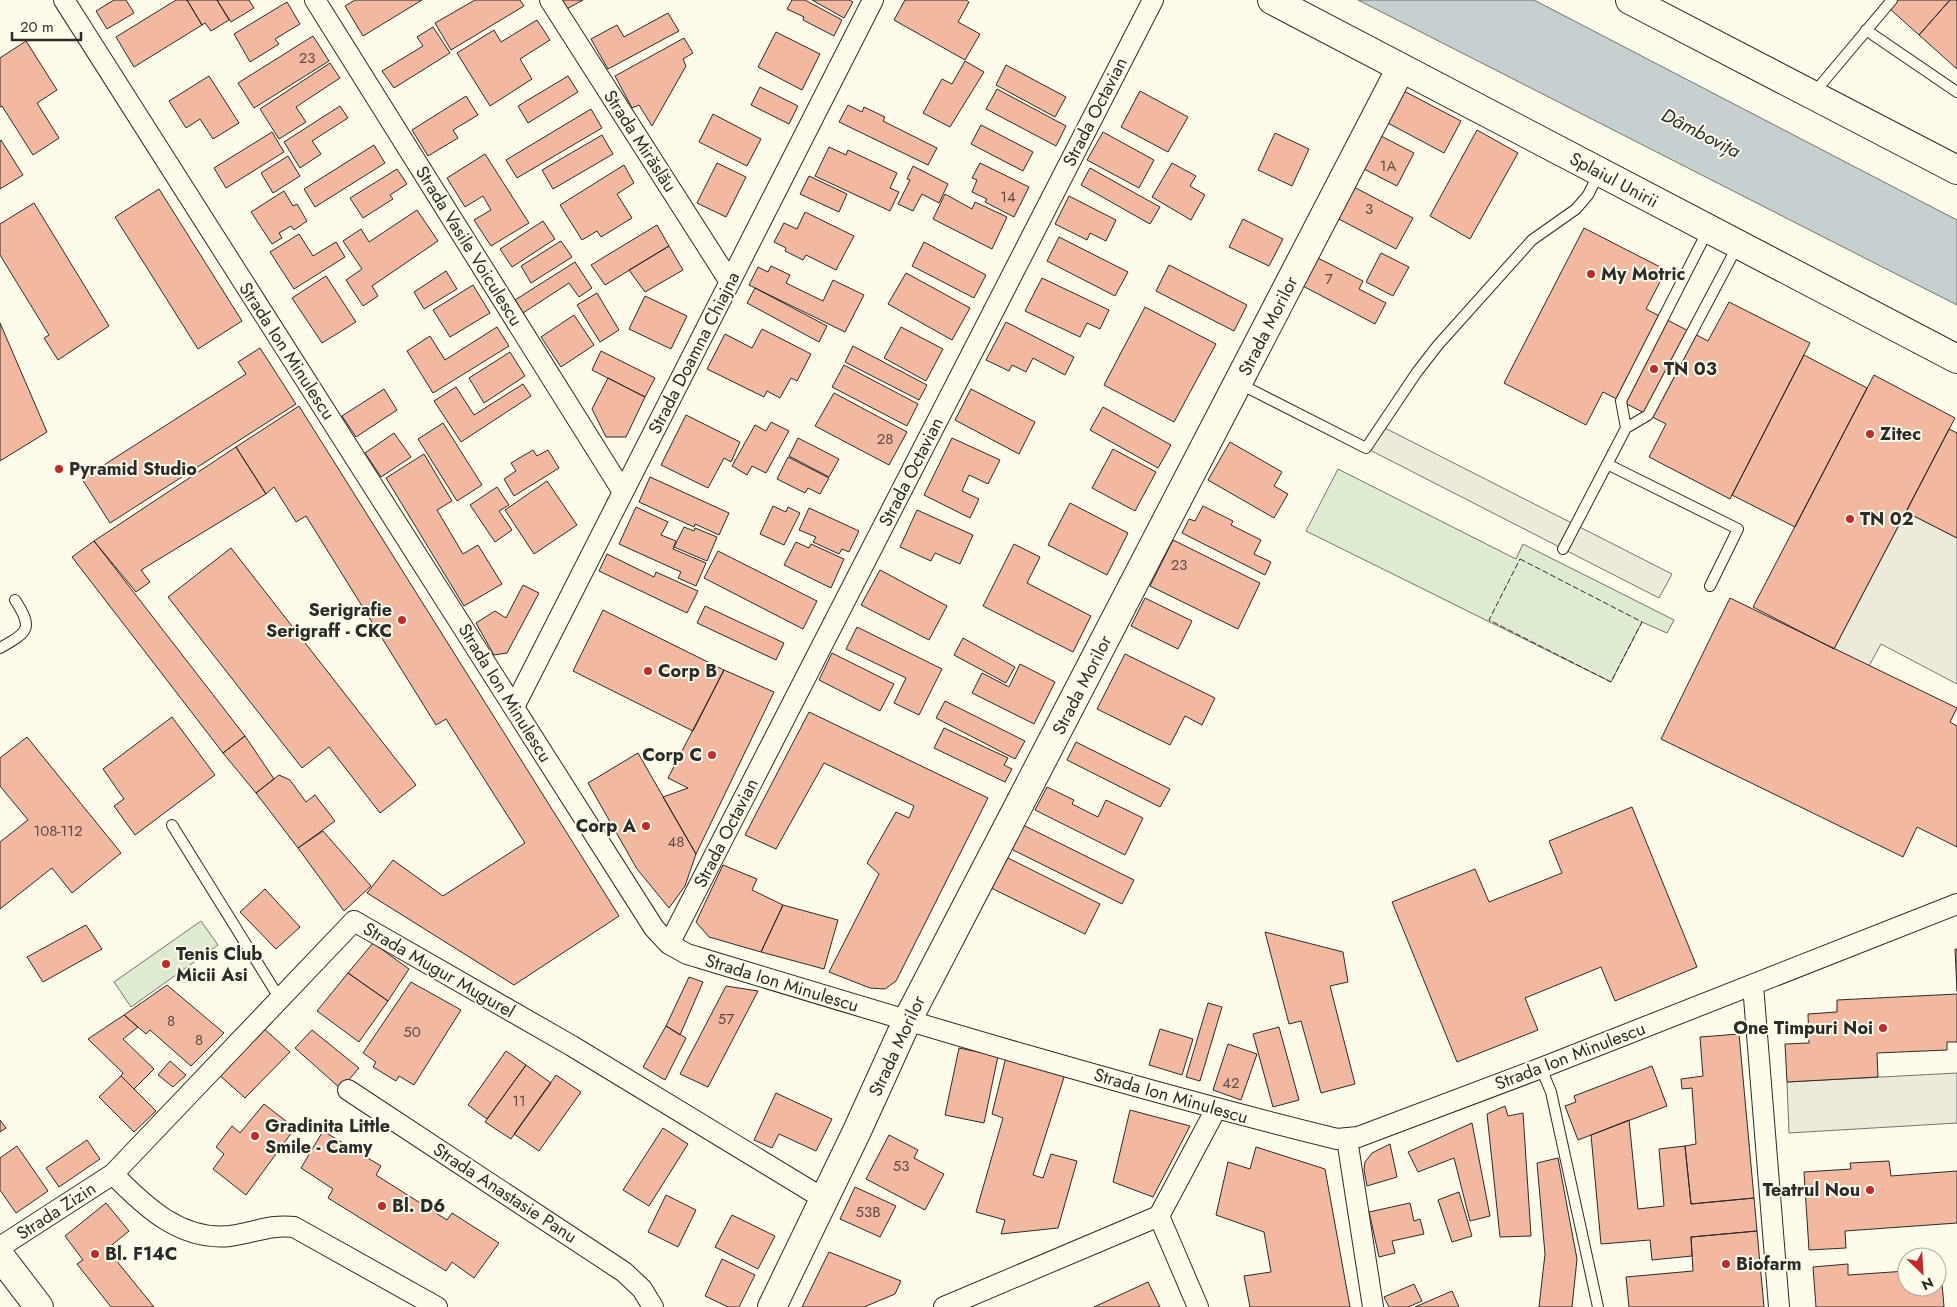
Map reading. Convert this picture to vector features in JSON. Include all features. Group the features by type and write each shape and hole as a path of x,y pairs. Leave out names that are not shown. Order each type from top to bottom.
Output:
{"street":[{"name":"Strada Ion Minulescu","path":"64,0 654,928 670,944 687,954 1216,1110 1337,1139 1347,1139 1541,1068 1957,904"},
{"name":"Strada Vasile Voiculescu","path":"315,0 623,492"},
{"name":"Strada Mirăslău","path":"550,0 730,282"},
{"name":"Strada Doamna Chiajna","path":"514,707 873,0"},
{"name":"Strada Octavian","path":"670,944 1153,0"},
{"name":"Splaiul Unirii","path":"1272,0 1957,359"},
{"path":"1630,0 1957,170"},
{"name":"Strada Morilor","path":"772,1307 857,1131 907,1020 1401,68"},
{"name":"Strada Mugur Mugurel","path":"113,1174 354,921 572,1046 824,1200"},
{"path":"1752,985 1778,1307"},
{"name":"Strada Anastasie Panu","path":"348,1090 624,1272 642,1288 653,1307"},
{"path":"944,1307 1159,1216 1216,1110"},
{"path":"1347,1139 1373,1307"},
{"path":"113,1174 161,1218 180,1228 197,1234 230,1236 280,1225 294,1228 436,1307"},
{"name":"Strada Zizin","path":"0,1247 113,1174"},
{"path":"1159,1216 1198,1307"},
{"path":"0,1256 39,1307"}],"lane":[{"path":"1813,94 1892,0"},
{"path":"1866,30 1957,92"},
{"path":"1239,383 1366,448 1427,358 1532,240 1576,209 1588,195 1600,172"},
{"path":"1626,428 1622,401 1708,229"},
{"path":"1563,548 1626,428 1648,415 1738,245"},
{"path":"1607,464 1738,529 1710,586"},
{"path":"0,648 24,635 27,627 25,616 15,600"},
{"path":"172,825 280,999"},
{"path":"1541,1068 1551,1092 1598,1307"}],"green space":[{"path":"1338,469 1516,559 1523,544 1674,620 1667,633 1642,622 1611,682 1306,531"},
{"name":"Tenis Club Micii Asi","path":"201,921 218,945 131,1007 114,982"}],"shaded area":[{"path":"1381,426 1672,574 1659,598 1366,448"},
{"path":"1906,512 1957,538 1957,684 1881,644 1869,666 1834,649"},
{"path":"1957,1073 1957,1123 1789,1133 1787,1082"}],"water":[{"name":"Dâmbovița","path":"1358,0 1534,0 1957,220 1957,305"}],"building":[{"path":"114,0 126,0 134,13 107,29 96,11"},
{"path":"176,0 187,0 202,25 134,67 116,37"},
{"path":"187,0 217,0 229,20 211,31 205,23 202,25"},
{"path":"217,0 249,0 254,8 231,22"},
{"path":"355,0 422,0 363,36 345,6"},
{"path":"475,0 520,0 524,6 451,50 435,23"},
{"path":"559,0 583,0 565,10"},
{"path":"792,0 805,0 842,20 834,36 803,20 804,17 787,9"},
{"path":"812,0 849,0 853,2 844,18"},
{"path":"905,0 966,0 969,2 958,22 980,34 965,60 894,20"},
{"path":"1898,0 1950,0 1919,35 1890,9"},
{"path":"1950,0 1957,0 1957,69 1919,35"},
{"path":"287,2 300,24 275,39 279,44 250,62 234,34"},
{"path":"668,13 679,31 608,69 591,39 617,25 624,37"},
{"path":"537,20 550,40 520,59 532,79 490,106 457,53 494,30 501,42"},
{"path":"433,27 450,53 394,88 382,71 423,46 417,37"},
{"path":"776,32 820,54 802,90 758,67"},
{"path":"313,36 329,61 254,108 238,83"},
{"path":"684,38 693,53 683,59 686,66 652,126 639,105 632,108 615,76"},
{"path":"26,41 57,90 37,103 59,138 33,155 2,106 0,107 0,58"},
{"path":"965,61 984,72 950,127 923,113 942,79 952,84"},
{"path":"330,63 340,78 296,107 306,122 279,139 260,109"},
{"path":"1006,65 1066,97 1055,117 996,85"},
{"path":"209,76 239,123 213,139 200,119 186,128 169,101"},
{"path":"568,76 578,92 528,123 518,106"},
{"path":"760,87 798,106 789,124 751,105"},
{"path":"997,89 1066,126 1056,146 986,109"},
{"path":"1402,90 1461,121 1444,153 1384,121"},
{"path":"1140,91 1188,117 1168,152 1121,127"},
{"path":"466,96 478,115 453,130 458,138 428,156 412,130"},
{"path":"848,105 862,112 864,107 885,117 883,121 937,148 928,165 839,122"},
{"path":"340,106 348,118 312,141 321,154 300,168 284,142"},
{"path":"591,109 602,128 517,178 506,160"},
{"path":"713,114 761,139 747,166 699,142"},
{"path":"981,125 1033,152 1023,171 971,144"},
{"path":"1477,130 1518,153 1470,239 1430,216"},
{"path":"272,132 284,152 226,188 214,168"},
{"path":"1103,132 1154,160 1139,188 1087,160"},
{"path":"1275,133 1309,149 1292,186 1258,170"},
{"path":"602,135 613,154 553,189 542,170"},
{"path":"1381,136 1414,153 1397,186 1364,169"},
{"path":"0,141 23,175 0,189"},
{"path":"374,145 385,163 315,207 304,189"},
{"path":"829,147 846,155 848,150 897,173 890,188 899,192 890,211 815,176"},
{"path":"485,154 529,223 491,246 474,220 491,210 483,196 465,207 447,178"},
{"path":"288,156 300,176 273,193 261,173"},
{"path":"717,163 746,177 726,217 697,203"},
{"path":"980,163 1029,187 1014,217 985,202 987,199 972,192 977,180 972,178"},
{"path":"1172,163 1196,176 1190,186 1205,195 1191,220 1152,197"},
{"path":"624,165 634,183 617,194 632,218 601,237 597,231 582,240 560,205"},
{"path":"913,166 948,184 939,203 922,194 913,211 898,204 910,180 907,179"},
{"path":"1090,168 1160,207 1150,224 1081,185"},
{"path":"397,169 407,184 390,195 393,199 363,218 350,198"},
{"path":"809,176 847,194 839,212 800,194"},
{"path":"1350,185 1413,218 1396,249 1333,216"},
{"path":"159,189 242,321 198,349 115,217"},
{"path":"284,191 293,206 297,204 307,221 294,230 291,226 279,233 282,238 272,244 251,212"},
{"path":"945,194 972,209 975,202 1007,217 992,249 933,219"},
{"path":"1069,196 1116,220 1106,241 1090,233 1087,240 1055,224"},
{"path":"34,203 109,326 58,360 44,338 49,335 0,255 0,224"},
{"path":"417,210 438,241 372,286 378,296 363,306 346,280 362,269 343,241 361,229 369,242"},
{"path":"805,212 854,236 836,270 806,255 803,260 785,251 786,248 774,242 784,223 797,229"},
{"path":"1243,219 1283,239 1269,266 1229,247"},
{"path":"543,221 555,239 512,267 500,249"},
{"path":"657,225 669,246 605,285 591,265"},
{"name":"TN 03","path":"1584,228 1666,270 1646,309 1708,341 1729,302 1810,343 1730,499 1649,457 1666,424 1603,392 1586,425 1504,383"},
{"path":"299,234 313,256 336,242 345,257 294,289 270,252"},
{"path":"1059,237 1128,272 1115,296 1047,261"},
{"path":"561,241 572,257 531,283 521,266"},
{"path":"924,242 986,275 974,298 912,266"},
{"path":"669,246 683,270 645,292 629,270"},
{"path":"1381,253 1409,267 1393,296 1366,282"},
{"path":"1316,257 1363,281 1359,289 1386,303 1375,324 1301,285"},
{"path":"575,262 592,288 579,297 569,283 523,313 515,300"},
{"path":"1169,265 1247,305 1234,331 1156,291"},
{"path":"771,266 790,275 786,283 823,301 833,280 864,295 845,332 749,285 758,267 768,272"},
{"path":"446,271 457,289 424,309 414,292"},
{"path":"906,273 970,308 952,340 888,304"},
{"path":"326,276 356,322 322,343 292,298"},
{"path":"1042,278 1109,310 1100,329 1087,323 1080,337 1025,311"},
{"path":"473,285 490,313 450,337 433,310"},
{"path":"755,288 827,326 819,342 747,303"},
{"path":"597,293 619,330 600,342 577,305"},
{"path":"645,296 687,316 671,349 629,329"},
{"path":"1145,307 1216,344 1174,422 1104,385"},
{"path":"574,315 594,345 561,367 541,337"},
{"path":"1006,322 1074,357 1065,375 1033,358 1026,372 1012,365 1009,371 986,360"},
{"path":"0,323 47,432 0,461"},
{"path":"497,327 509,346 433,393 407,351 430,336 445,360"},
{"path":"901,327 943,349 926,381 884,358"},
{"path":"762,329 811,354 797,381 791,378 780,398 767,391 764,397 707,369 725,334 752,348"},
{"path":"853,346 927,385 919,400 845,362"},
{"path":"260,348 296,404 110,523 82,479 246,374 238,362"},
{"path":"601,351 655,378 645,397 592,370"},
{"path":"510,352 525,376 484,403 469,378"},
{"path":"1804,355 1867,388 1795,527 1732,495"},
{"path":"844,365 918,404 907,426 832,387"},
{"name":"TN 02","path":"1874,375 1955,418 1834,649 1753,607"},
{"path":"608,378 645,397 626,437 606,437 592,409"},
{"path":"523,384 531,396 461,442 434,401 456,387 474,415"},
{"path":"384,389 397,410 356,437 342,416"},
{"path":"971,389 1035,422 1019,454 955,420"},
{"path":"834,393 907,432 889,465 815,426"},
{"name":"Serigrafie Serigraff - CKC","path":"299,406 619,916 514,985 367,893 393,860 443,896 525,843 446,719 436,725 306,516 296,522 274,487 266,494 236,447"},
{"path":"1103,407 1171,445 1158,468 1090,430"},
{"path":"686,415 740,442 731,462 724,458 708,488 661,465"},
{"path":"771,422 789,431 766,473 752,466 747,475 732,466 755,425 766,431"},
{"path":"443,423 482,485 457,501 418,439"},
{"path":"1949,429 1957,433 1957,538 1906,512"},
{"path":"394,433 411,457 381,477 365,453"},
{"path":"798,438 839,459 829,477 789,456"},
{"path":"952,438 1000,460 988,484 969,475 962,491 979,499 970,518 924,495"},
{"path":"1230,442 1282,472 1274,486 1288,494 1274,518 1208,480"},
{"path":"236,447 266,494 141,570 150,582 136,592 94,541"},
{"path":"1113,449 1156,472 1135,511 1092,488"},
{"path":"533,450 537,456 548,450 559,468 514,496 504,479 516,471 511,463"},
{"path":"424,454 452,501 437,510 463,554 478,545 502,584 464,606 386,478"},
{"path":"788,457 829,478 820,494 808,488 805,493 777,479"},
{"path":"650,477 729,513 719,535 695,524 694,527 639,502"},
{"path":"547,481 577,525 534,554 505,510"},
{"path":"497,487 509,505 499,511 512,530 495,542 470,505"},
{"path":"1070,503 1128,533 1107,575 1048,545"},
{"path":"773,506 786,512 788,507 800,513 784,545 760,534"},
{"path":"1203,506 1233,521 1231,525 1261,540 1254,554 1271,562 1265,575 1182,533 1189,519 1195,521"},
{"path":"636,507 668,522 661,535 676,541 673,549 706,563 696,586 678,578 681,572 619,544"},
{"path":"809,508 859,531 849,552 842,549 839,554 813,542 816,537 799,530"},
{"path":"917,510 973,535 960,564 935,553 931,561 900,547"},
{"path":"684,527 694,531 695,528 717,537 707,561 674,547"},
{"path":"1173,540 1260,583 1238,629 1150,586"},
{"path":"94,541 245,736 223,753 72,557"},
{"path":"796,542 809,548 811,544 844,559 831,588 784,565"},
{"path":"1014,544 1040,557 1027,583 1091,616 1073,652 983,606"},
{"path":"231,548 416,785 380,813 329,747 302,768 168,597"},
{"path":"718,551 817,601 803,629 704,578"},
{"path":"607,554 654,577 656,572 698,591 687,613 599,571"},
{"path":"880,570 947,606 929,640 861,605"},
{"path":"523,585 539,593 507,653 494,655 476,623 495,611 506,618"},
{"path":"1145,598 1192,621 1178,649 1131,626"},
{"path":"1730,598 1957,708 1950,722 1957,726 1957,847 1917,827 1903,857 1661,739"},
{"path":"705,606 784,643 776,660 697,623"},
{"name":"Corp B","path":"603,610 724,670 693,731 573,671"},
{"path":"857,627 942,669 919,715 894,703 906,678 846,649"},
{"path":"963,638 1015,667 1006,683 954,655"},
{"path":"832,653 894,684 880,711 819,680"},
{"path":"1125,654 1215,698 1202,725 1185,716 1170,745 1097,709"},
{"path":"1020,664 1055,682 1034,724 972,693 982,673 1009,687"},
{"name":"Corp C","path":"724,670 774,692 696,854 663,797 688,788 668,778"},
{"path":"945,701 1025,741 1015,759 936,718"},
{"path":"809,712 988,798 896,981 885,989 870,988 829,972 879,874 867,863 896,812 909,818 914,806 824,763 776,849 745,835"},
{"path":"172,717 215,775 135,835 114,806 124,799 103,769"},
{"path":"944,728 1008,758 1004,765 1012,769 1005,782 934,748"},
{"path":"245,736 274,779 256,793 223,753"},
{"path":"27,737 121,853 72,893 52,868 0,909 0,842 28,820 0,786 0,758"},
{"path":"1076,742 1170,789 1160,807 1067,760"},
{"name":"Corp A","path":"638,753 696,854 685,886 669,908 637,869 588,783"},
{"path":"279,775 290,780 306,802 315,795 335,821 298,848 256,793"},
{"path":"1047,787 1074,800 1072,804 1098,817 1106,800 1143,818 1125,855 1035,810"},
{"path":"1632,807 1697,967 1615,1001 1601,967 1525,998 1538,1030 1457,1062 1392,902 1475,869 1489,902 1562,873 1549,841"},
{"path":"1021,824 1134,880 1122,904 1009,848"},
{"path":"323,831 371,886 344,911 298,848"},
{"path":"1002,855 1100,904 1085,934 987,886"},
{"path":"723,865 757,879 752,890 783,905 761,952 709,937 696,922"},
{"path":"265,889 300,927 276,949 240,912"},
{"path":"783,905 838,920 824,969 761,952"},
{"path":"86,925 102,949 43,982 27,957"},
{"path":"1265,932 1343,952 1348,982 1330,986 1355,1084 1321,1093 1301,1021 1289,1024"},
{"path":"373,943 409,969 388,1001 348,973"},
{"path":"1955,949 1957,949 1957,991"},
{"path":"348,973 388,1001 359,1042 317,1011"},
{"path":"689,977 703,982 680,1035 666,1026"},
{"path":"411,982 461,1010 414,1085 399,1076 396,1081 373,1067 376,1062 363,1053"},
{"path":"167,985 224,1033 191,1066 150,1030 146,1034 124,1015"},
{"path":"726,986 758,991 708,1087 680,1074"},
{"name":"One Timpuri Noi","path":"1957,994 1957,1042 1947,1042 1947,1050 1877,1053 1878,1077 1787,1082 1785,1044 1809,1043 1808,1014 1837,1012 1837,1000"},
{"path":"1208,1003 1222,1007 1200,1081 1186,1077"},
{"path":"124,1015 138,1027 123,1039 154,1069 134,1089 121,1076 123,1073 88,1039"},
{"path":"666,1026 686,1038 665,1080 643,1067"},
{"path":"262,1027 290,1052 245,1098 217,1073"},
{"path":"1279,1027 1299,1100 1273,1107 1253,1034"},
{"path":"1160,1029 1193,1039 1182,1075 1149,1065"},
{"path":"312,1030 359,1068 341,1089 295,1048"},
{"path":"1739,1034 1754,1198 1691,1204 1685,1146 1696,1144 1692,1088 1682,1089 1681,1079 1703,1076 1700,1037"},
{"path":"1228,1044 1257,1054 1241,1100 1213,1090"},
{"path":"959,1048 998,1056 984,1123 945,1115"},
{"path":"506,1051 526,1065 487,1119 468,1105"},
{"path":"1006,1057 1066,1071 1033,1175 1043,1178 1051,1154 1077,1161 1058,1228 1001,1234 1005,1220 976,1212 1003,1118 992,1114"},
{"path":"170,1061 186,1075 173,1087 158,1075"},
{"path":"526,1065 551,1083 511,1139 485,1122"},
{"path":"1652,1066 1667,1106 1578,1140 1565,1106 1576,1102 1574,1096"},
{"path":"556,1075 581,1092 539,1151 514,1134"},
{"path":"121,1076 156,1111 134,1132 99,1097"},
{"path":"776,1093 832,1119 816,1151 779,1134 772,1148 754,1140"},
{"path":"264,1104 295,1128 246,1195 213,1169 224,1154 216,1147 232,1126 240,1133"},
{"path":"1505,1106 1508,1116 1523,1113 1531,1236 1500,1237 1487,1114"},
{"path":"1130,1110 1190,1126 1153,1197 1113,1182"},
{"path":"0,1120 6,1128 0,1132"},
{"path":"1629,1120 1638,1209 1664,1206 1659,1149 1685,1146 1691,1204 1754,1198 1757,1231 1691,1237 1692,1256 1652,1260 1650,1240 1601,1244 1591,1135"},
{"path":"1472,1123 1490,1216 1470,1221 1454,1158 1418,1172 1408,1152"},
{"path":"663,1128 688,1144 649,1206 623,1190"},
{"name":"Bl. D6","path":"323,1131 381,1166 376,1175 447,1220 452,1213 499,1243 474,1278 452,1262 446,1271 328,1198 333,1189 301,1168"},
{"path":"889,1135 918,1150 914,1158 944,1174 925,1210 866,1179"},
{"path":"87,1140 100,1159 59,1187 46,1168"},
{"path":"1390,1144 1397,1177 1367,1186 1364,1170 1365,1162 1372,1153"},
{"path":"17,1146 48,1191 16,1213 0,1190 0,1158"},
{"path":"1256,1147 1325,1169 1350,1307 1250,1307 1244,1276 1271,1272 1264,1232 1216,1215 1228,1162 1250,1169"},
{"path":"1558,1158 1577,1259 1572,1307 1539,1307 1545,1254 1537,1163"},
{"path":"1889,1161 1891,1176 1957,1171 1957,1223 1845,1231 1846,1248 1809,1250 1804,1172 1851,1169 1850,1163"},
{"path":"855,1187 896,1206 880,1237 840,1219"},
{"path":"1459,1192 1472,1236 1452,1242 1438,1200"},
{"path":"666,1195 696,1210 678,1247 648,1232"},
{"name":"Bl. F14C","path":"106,1203 129,1231 107,1249 154,1307 111,1307 77,1264 83,1260 65,1236"},
{"path":"1410,1203 1414,1221 1420,1219 1424,1234 1392,1241 1395,1253 1379,1257 1369,1212"},
{"path":"732,1215 775,1236 758,1269 715,1247"},
{"name":"Biofarm","path":"1757,1231 1764,1307 1629,1307 1626,1277 1693,1271 1691,1237"},
{"path":"829,1252 901,1281 895,1294 864,1307 802,1307"},
{"path":"722,1259 755,1275 739,1307 728,1307 705,1296"},
{"path":"1848,1264 1848,1275 1897,1272 1897,1297 1943,1297 1944,1307 1816,1307 1813,1267"},
{"path":"1148,1282 1160,1307 1094,1307"},
{"path":"1414,1284 1422,1301 1408,1307 1389,1307 1384,1297"},
{"path":"1452,1291 1459,1307 1415,1307"}],"fence":[{"path":"1520,559 1642,622 1611,682 1489,620 1520,559"}],"place":[{"name":"My Motric","path":"1591,274"},
{"name":"TN 03","path":"1654,369"},
{"name":"Zitec","path":"1870,434"},
{"name":"Pyramid Studio","path":"59,469"},
{"name":"TN 02","path":"1850,519"},
{"name":"Serigrafie Serigraff - CKC","path":"402,620"},
{"name":"Corp B","path":"648,671"},
{"name":"Corp C","path":"712,755"},
{"name":"Corp A","path":"646,826"},
{"name":"Tenis Club Micii Asi","path":"166,964"},
{"name":"One Timpuri Noi","path":"1883,1028"},
{"name":"Gradinita Little Smile - Camy","path":"255,1136"},
{"name":"Teatrul Nou","path":"1870,1190"},
{"name":"Bl. D6","path":"382,1206"},
{"name":"Bl. F14C","path":"95,1254"},
{"name":"Biofarm","path":"1726,1264"}]}
